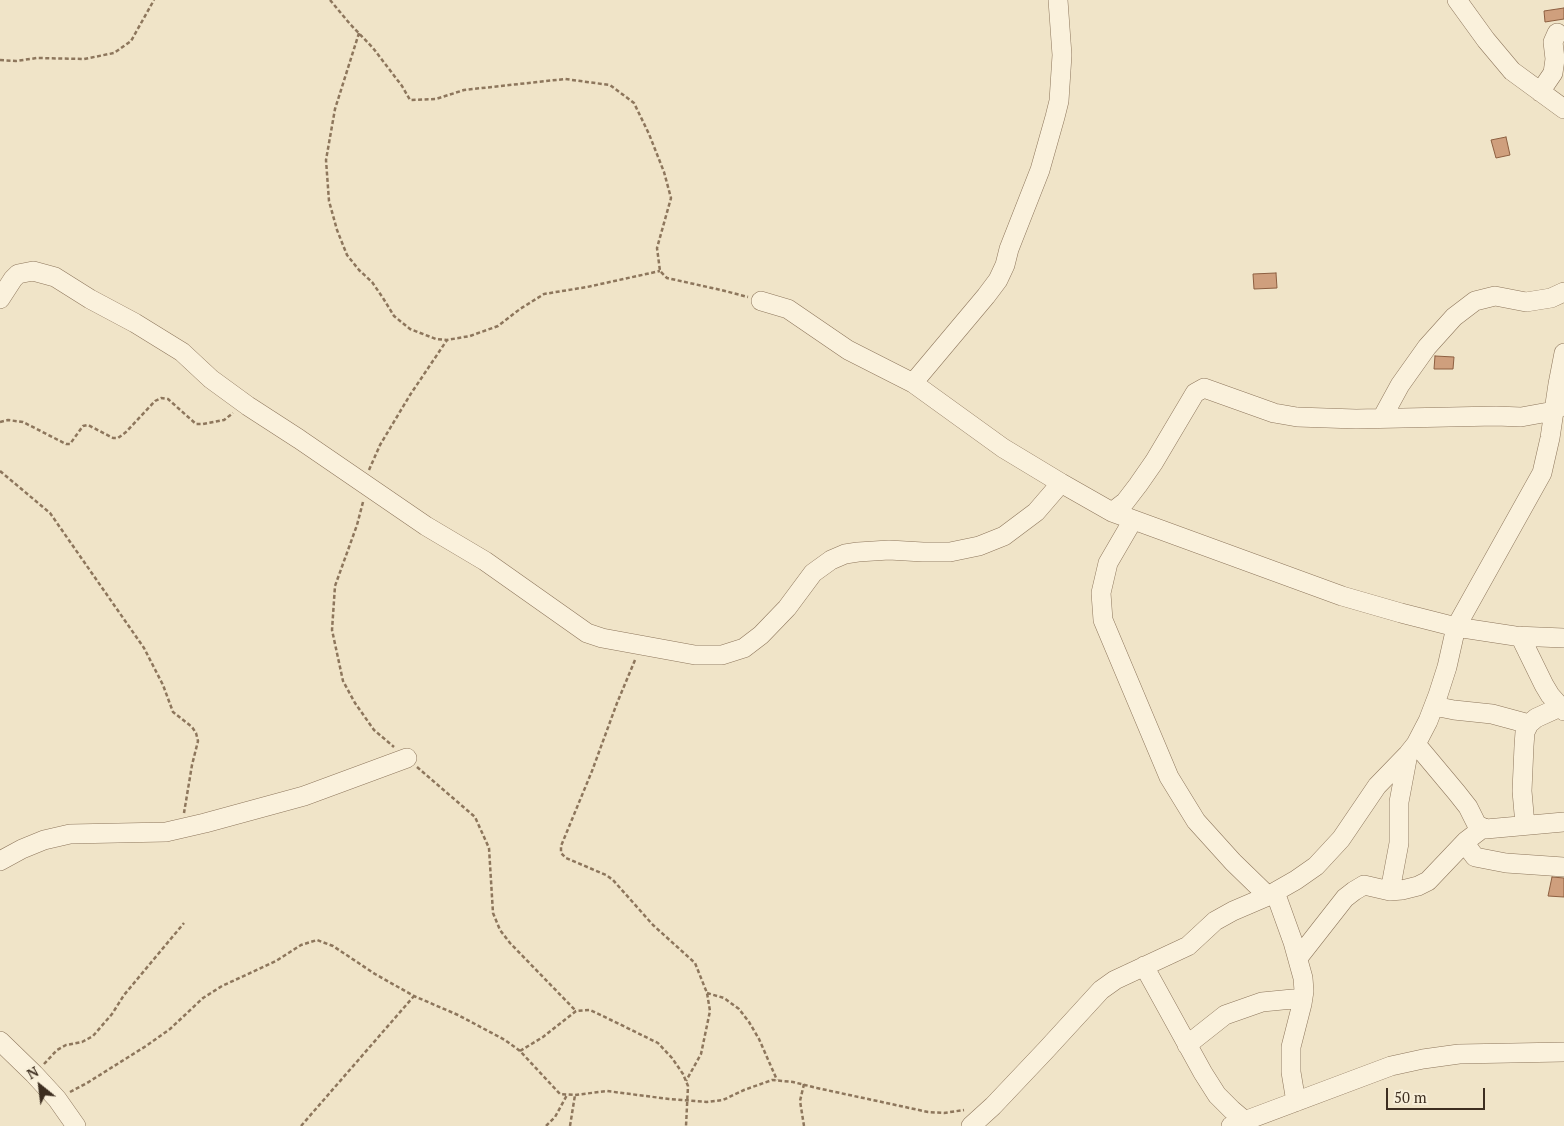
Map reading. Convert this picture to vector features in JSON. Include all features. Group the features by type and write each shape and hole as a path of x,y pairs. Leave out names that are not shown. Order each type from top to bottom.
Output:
{"street":[{"path":"913,383 986,296 998,280 1005,265 1009,249 1040,170 1059,101 1062,55 1058,0"},
{"path":"1457,0 1486,40 1512,71 1564,108"},
{"path":"1540,92 1553,72 1555,59 1553,42 1557,33"},
{"path":"0,299 12,278 18,274 33,271 55,276 90,300 135,323 182,352 210,379 248,406 426,526 485,561 587,633 602,638 694,655 722,655 744,648 761,635 786,608 813,573 831,560 845,554 858,552 889,550 950,552 979,546 1004,536 1036,512 1061,484"},
{"path":"1382,418 1400,385 1427,347 1454,317 1475,302 1496,296 1526,302 1551,298 1564,292"},
{"path":"761,301 788,308 848,350 913,383 1003,448 1061,484 1112,512 1342,596 1401,613 1456,626 1520,636 1564,638"},
{"path":"969,1118 992,1106 1101,990 1115,980 1188,946 1215,921 1271,894 1316,866 1340,839 1377,786 1412,749 1434,706 1447,667 1456,626 1542,473 1559,407 1564,352"},
{"path":"1112,512 1125,502 1138,485 1195,393 1204,388 1274,414 1297,417 1356,419 1521,417 1559,407"},
{"path":"1133,520 1108,563 1101,593 1103,620 1169,777 1196,821 1233,862 1271,894 1286,920 1303,978 1303,998 1291,1047 1291,1072 1296,1102"},
{"path":"1520,636 1544,685 1562,709 1536,718 1529,724 1526,732 1522,792 1525,825"},
{"path":"1434,706 1492,714 1529,724"},
{"path":"1412,749 1457,793 1468,807 1475,822 1483,828 1564,822"},
{"path":"1390,891 1399,843 1399,802 1412,749"},
{"path":"0,861 44,840 70,834 166,832 182,828 304,796 407,758"},
{"path":"1298,958 1345,898 1354,891 1364,885 1390,891 1418,886 1428,881 1466,841 1483,828"},
{"path":"1466,841 1475,857 1506,863 1564,867"},
{"path":"1144,966 1187,1045 1217,1095 1232,1110 1238,1123 1391,1066 1423,1058 1459,1054 1564,1052"},
{"path":"1187,1045 1224,1015 1262,1002 1303,998"},
{"path":"0,1042 57,1099 76,1126"}],"path":[{"path":"0,60 16,61 37,58 84,59 114,53 131,41 154,0"},
{"path":"330,0 373,48 402,86 410,100 436,99 464,90 565,79 610,85 634,104 650,134 664,172 671,198 657,248 660,270 667,278 761,301"},
{"path":"359,33 335,109 326,160 329,201 345,252 359,270 372,282 394,316 410,329 436,339 446,340 470,336 498,326 544,294 587,287 660,270"},
{"path":"446,340 380,445 370,467 357,525 335,586 332,630 343,681 355,703 374,730 474,817 489,848 493,913 500,930 510,943 576,1012"},
{"path":"0,422 8,420 23,422 66,444 70,444 83,426 88,425 113,438 118,438 155,401 161,398 168,399 196,424 224,420 236,410 248,406"},
{"path":"0,471 50,513 144,648 163,685 172,712 196,733 198,741 192,765 182,828"},
{"path":"641,645 616,703 592,771 561,846 561,853 566,858 606,875 613,880 653,925 695,963 707,993 710,1011 703,1048 686,1081"},
{"path":"34,1074 57,1050 82,1042 93,1036 102,1027 124,995 184,923"},
{"path":"57,1099 87,1083 146,1046 170,1028 203,998 222,986 276,961 301,946 317,940 333,946 375,974 414,996 458,1015 505,1040 520,1051 560,1094 575,1095 607,1091 707,1102 723,1100 744,1090 777,1080 804,1084 928,1112 969,1118"},
{"path":"707,993 724,998 739,1010 749,1022 759,1039 777,1080"},
{"path":"301,1126 414,996"},
{"path":"520,1051 576,1012 590,1010 658,1043 672,1058 684,1074 688,1086 686,1126"},
{"path":"804,1084 800,1101 804,1126"},
{"path":"546,1126 555,1117 567,1095"},
{"path":"570,1126 575,1095"}],"building":[{"path":"1564,8 1564,19 1545,22 1544,11"},
{"path":"1506,137 1510,155 1496,158 1491,140"},
{"path":"1276,273 1277,288 1254,289 1253,274"},
{"path":"1435,356 1454,357 1453,369 1434,369"},
{"path":"1552,877 1564,878 1564,897 1548,896"}]}
